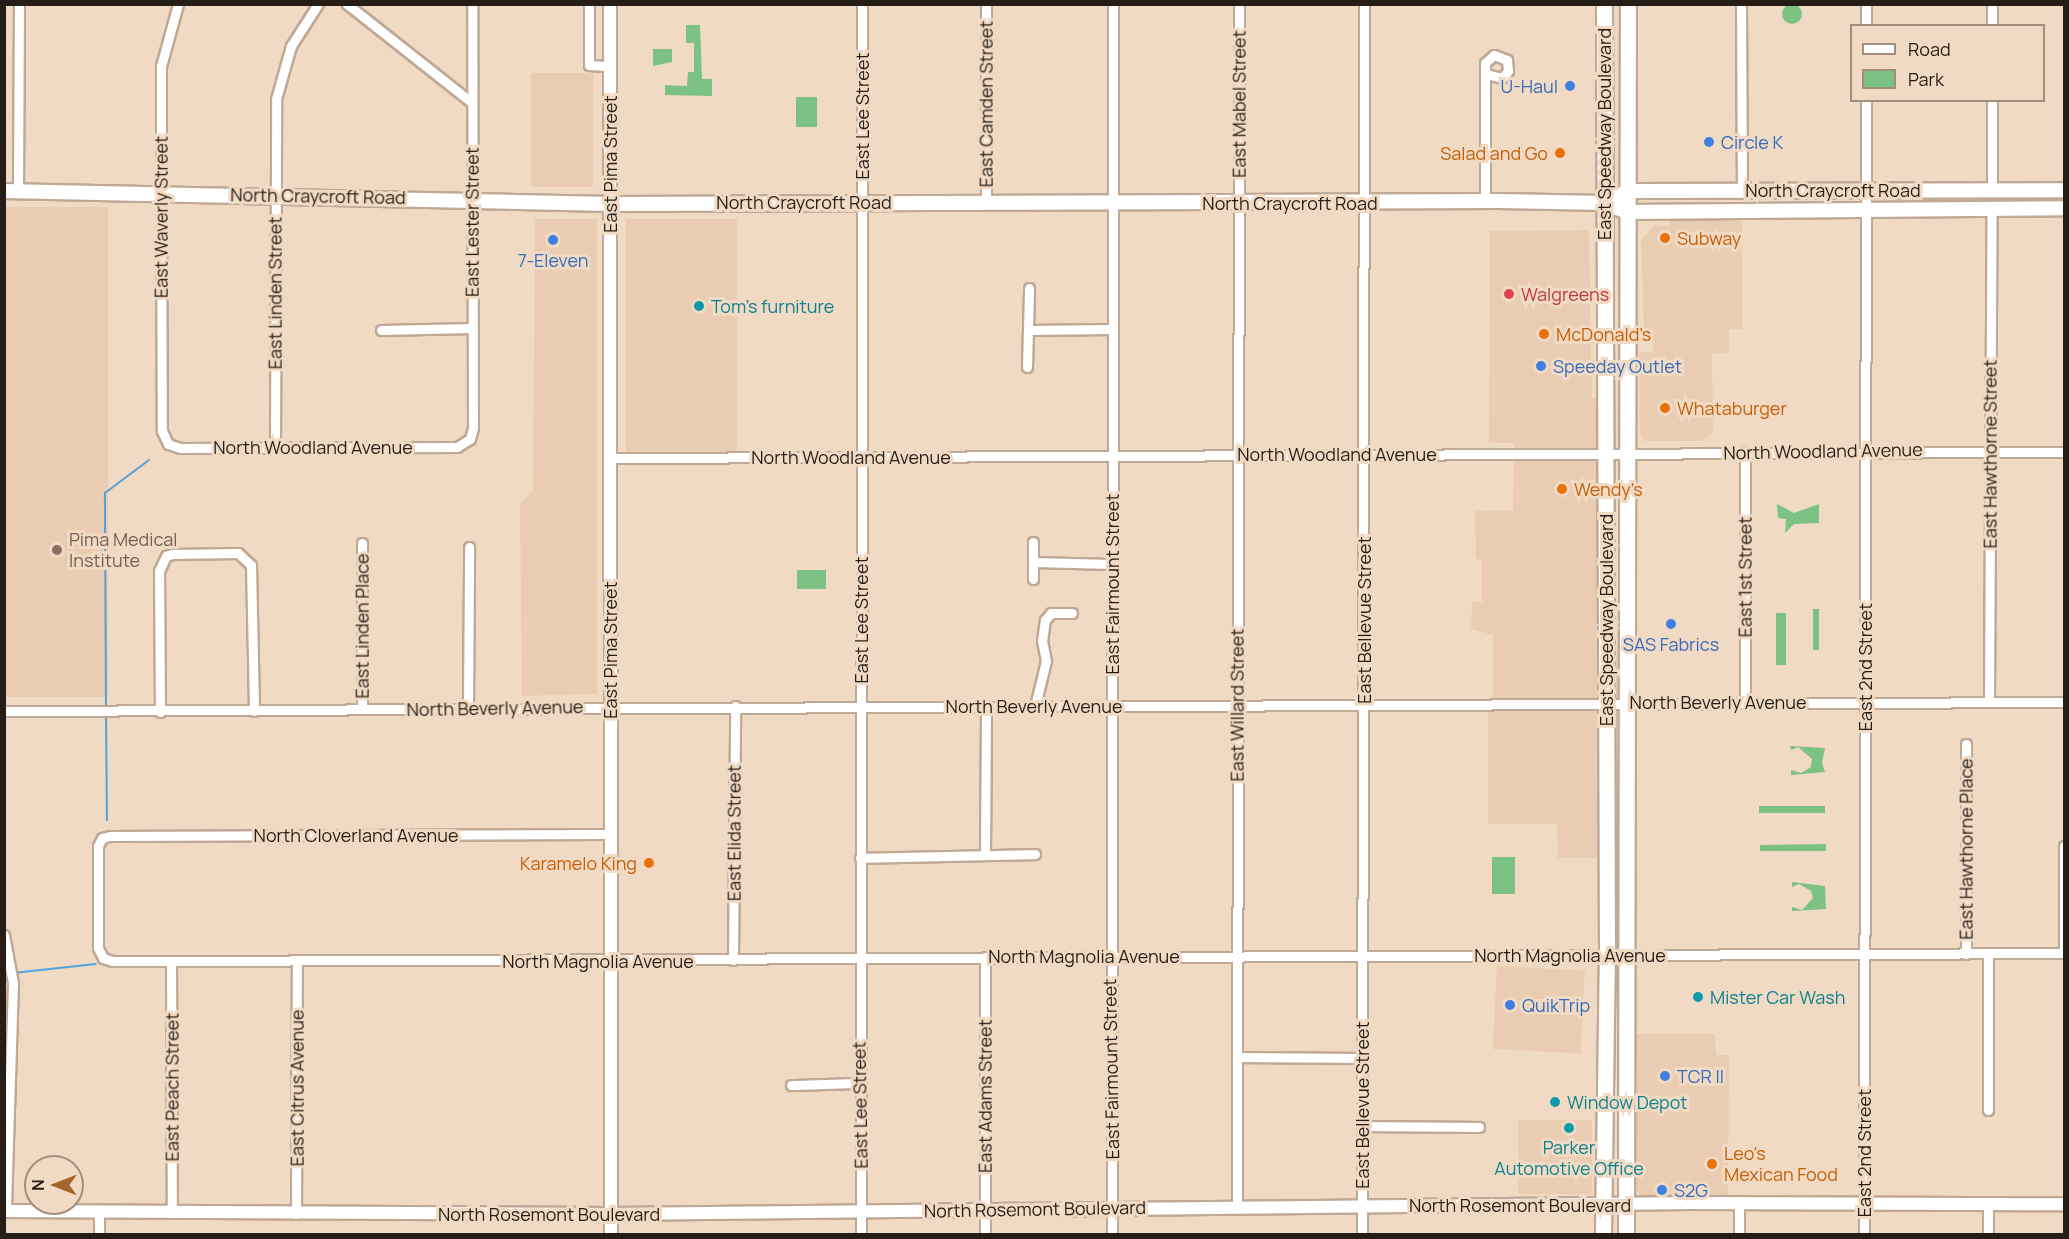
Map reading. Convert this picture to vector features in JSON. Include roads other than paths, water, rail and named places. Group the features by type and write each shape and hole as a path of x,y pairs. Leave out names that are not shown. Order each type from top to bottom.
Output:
{"main road":[{"name":"East Speedway Boulevard","path":"1603,1234 1607,955 1604,4"},
{"name":"East Speedway Boulevard","path":"1626,1234 1628,955 1625,453 1628,4"},
{"name":"North Craycroft Road","path":"1604,203 1628,191 2064,190"},
{"name":"North Craycroft Road","path":"11,191 473,199 610,204 862,201 986,204 1485,202 1604,203 1628,212 1866,208 2064,208"}],"street":[{"path":"11,191 19,4"},
{"name":"East Linden Street","path":"275,447 274,196 279,83 291,46 318,4"},
{"path":"347,4 471,102"},
{"name":"East Lester Street","path":"471,443 473,428 472,4"},
{"path":"590,4 590,65 611,66"},
{"name":"East Pima Street","path":"610,4 611,1234"},
{"name":"East Lee Street","path":"861,1234 859,958 862,4"},
{"name":"East Camden Street","path":"986,4 986,204"},
{"name":"East Fairmount Street","path":"1112,1234 1110,956 1113,706 1111,454 1113,4"},
{"name":"East Mabel Street","path":"1238,203 1239,4"},
{"name":"East Bellevue Street","path":"1362,1234 1364,4"},
{"path":"1741,4 1742,191"},
{"path":"1866,4 1866,24"},
{"path":"1992,4 1992,24"},
{"name":"East Waverly Street","path":"167,443 162,431 162,66 177,5"},
{"path":"1485,202 1486,74"},
{"name":"East 2nd Street","path":"1864,1234 1866,102"},
{"path":"1992,102 1992,189"},
{"name":"East Willard Street","path":"1237,1207 1238,203"},
{"name":"East Hawthorne Street","path":"1989,701 1992,208"},
{"path":"1027,367 1029,288"},
{"path":"381,330 472,328"},
{"path":"1028,330 1112,329"},
{"path":"158,451 167,443"},
{"name":"North Woodland Avenue","path":"167,443 180,448 457,447 471,443"},
{"name":"East 1st Street","path":"1745,452 1745,703"},
{"name":"North Woodland Avenue","path":"609,458 862,458 1111,454 2064,452"},
{"path":"1033,542 1033,579"},
{"name":"East Linden Place","path":"362,543 362,709"},
{"path":"468,709 469,547"},
{"path":"160,712 159,571 166,556 238,553 251,565 254,711"},
{"path":"1033,562 1112,564"},
{"path":"1035,706 1046,661 1042,640 1045,620 1051,613 1072,613"},
{"name":"North Beverly Avenue","path":"4,711 160,712 735,706 860,709 1237,704 2064,702"},
{"name":"East Elida Street","path":"733,960 735,706"},
{"path":"985,855 986,706"},
{"name":"East Hawthorne Place","path":"1966,744 1966,954"},
{"name":"North Cloverland Avenue","path":"103,958 98,948 98,846 102,838 611,834"},
{"path":"2064,846 2064,953"},
{"path":"860,858 1035,854"},
{"path":"4,935 13,983 5,1211"},
{"name":"North Magnolia Avenue","path":"103,958 297,962 611,962 1362,954 2064,953"},
{"name":"East Hawthorne Place","path":"1988,1110 1989,954"},
{"name":"East Adams Street","path":"985,957 985,1234"},
{"name":"East Peach Street","path":"171,961 172,1213"},
{"name":"East Citrus Avenue","path":"296,1214 297,962"},
{"path":"1238,1057 1361,1058"},
{"path":"791,1085 859,1083"},
{"path":"1362,1126 1479,1127"},
{"path":"1739,1203 1739,1234"},
{"name":"North Rosemont Boulevard","path":"5,1211 611,1214 1739,1203 2064,1204"},
{"path":"1988,1204 1988,1234"},
{"path":"99,1212 99,1234"}],"waterway":[{"path":"106,707 105,493 149,460"},
{"path":"106,712 107,820"},
{"path":"13,973 96,964"}],"place":[{"name":"U-Haul","path":"1570,86"},
{"name":"Circle K","path":"1709,142"},
{"name":"Salad and Go","path":"1560,153"},
{"name":"Subway","path":"1665,238"},
{"name":"7-Eleven","path":"553,240"},
{"name":"Walgreens","path":"1509,294"},
{"name":"Tom's furniture","path":"699,306"},
{"name":"McDonald's","path":"1544,334"},
{"name":"Speeday Outlet","path":"1541,366"},
{"name":"Whataburger","path":"1665,408"},
{"name":"Wendy's","path":"1562,489"},
{"name":"Pima Medical Institute","path":"57,550"},
{"name":"SAS Fabrics","path":"1671,624"},
{"name":"Karamelo King","path":"649,863"},
{"name":"Mister Car Wash","path":"1698,997"},
{"name":"QuikTrip","path":"1510,1005"},
{"name":"TCR II","path":"1665,1076"},
{"name":"Window Depot","path":"1555,1102"},
{"name":"Parker Automotive Office","path":"1569,1128"},
{"name":"Leo's Mexican Food","path":"1712,1164"},
{"name":"S2G","path":"1662,1190"}]}
